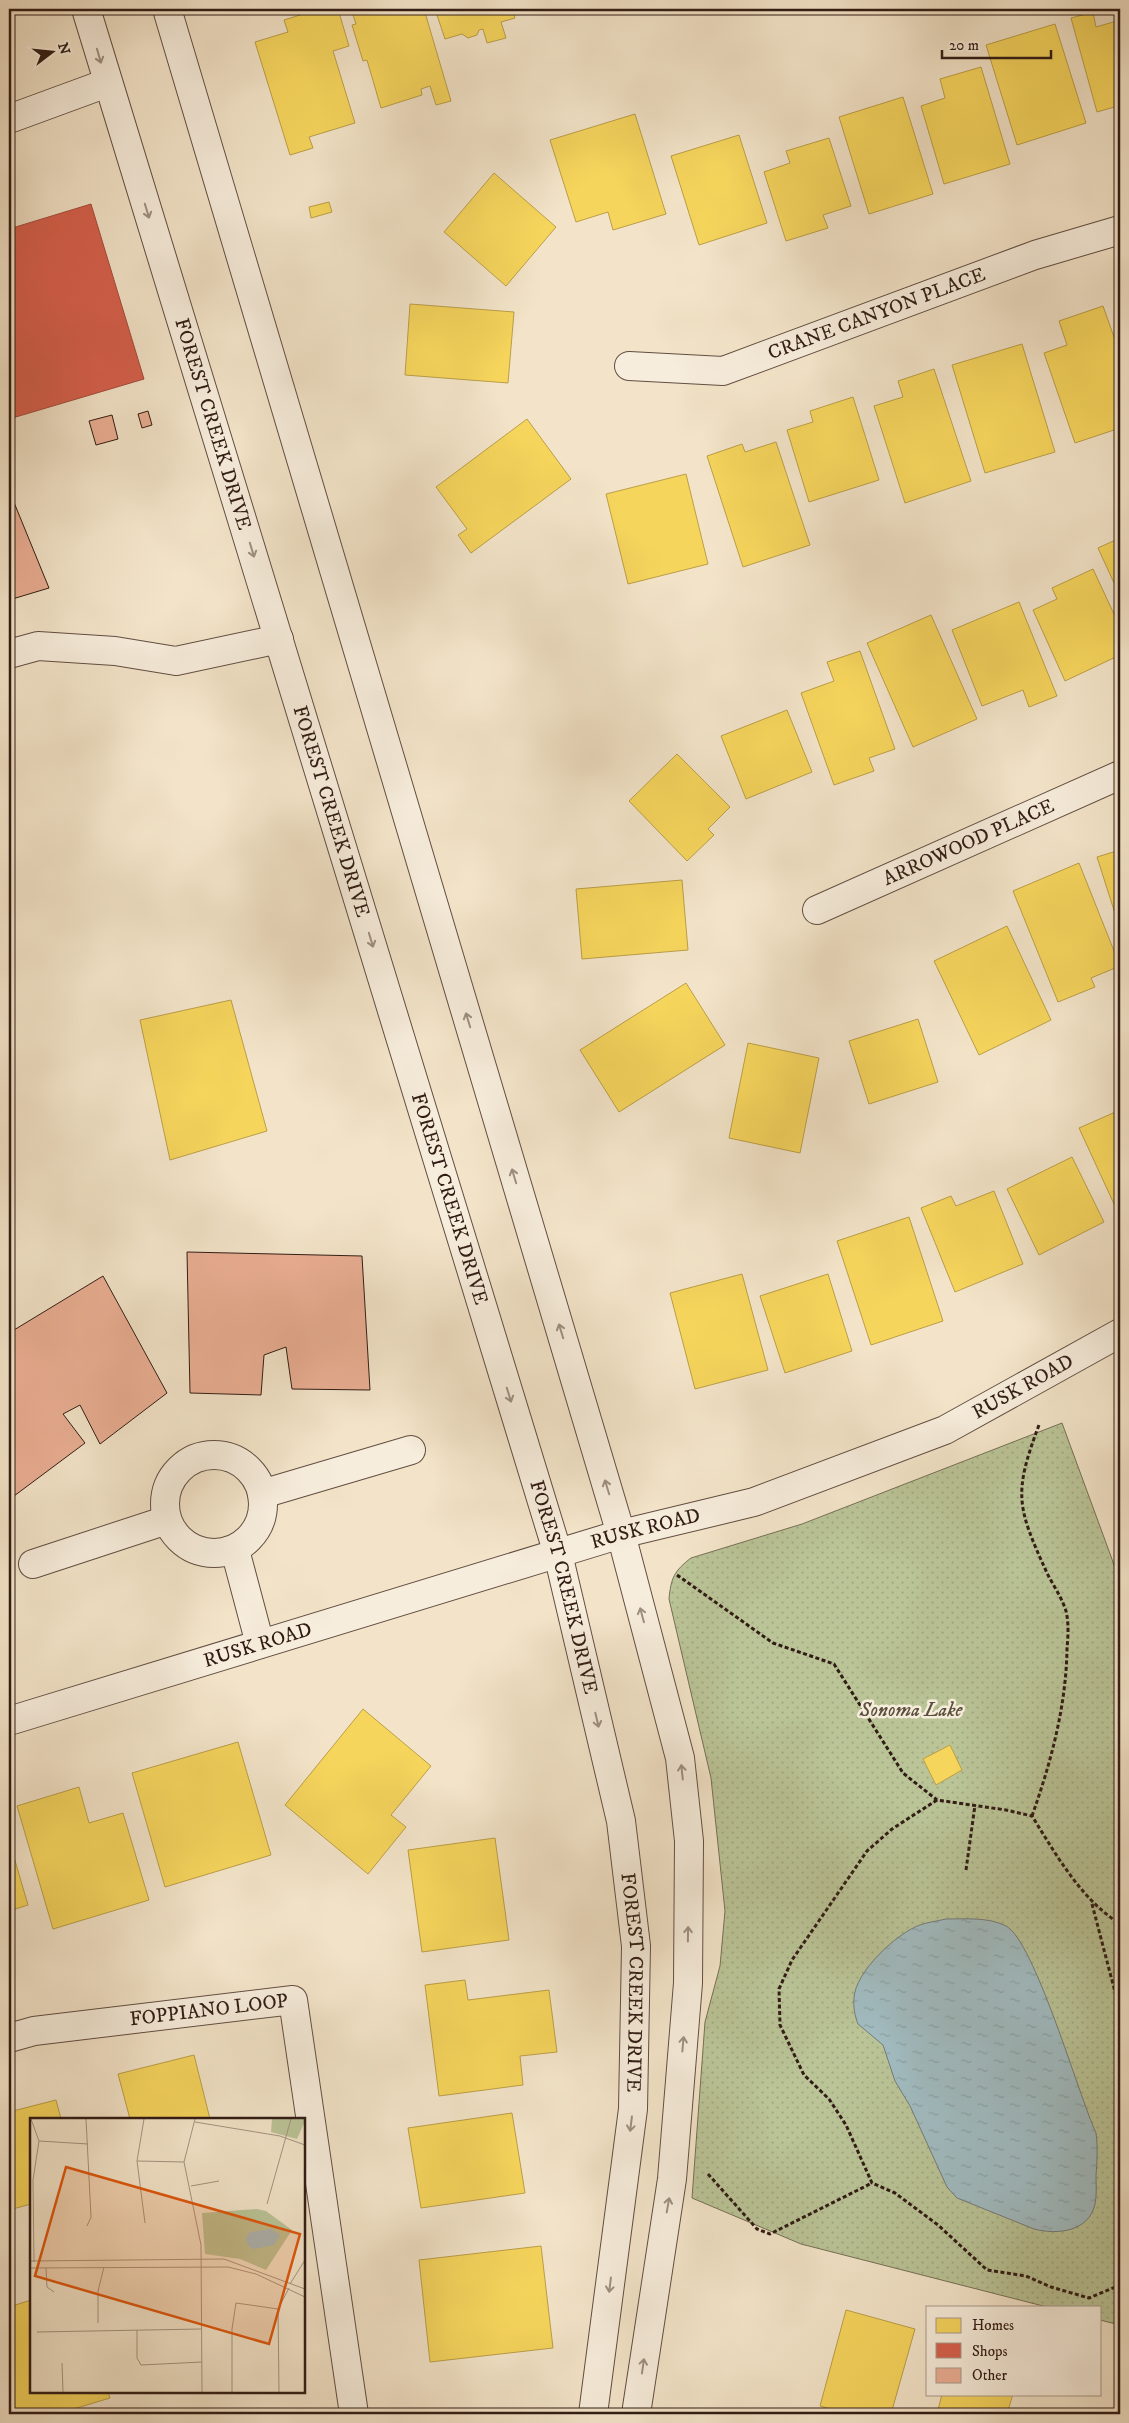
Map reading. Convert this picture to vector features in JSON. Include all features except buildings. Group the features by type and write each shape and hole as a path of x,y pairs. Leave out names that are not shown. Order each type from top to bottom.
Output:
{"street":[{"name":"FOREST CREEK DRIVE","path":"86,9 558,1554 622,1821 636,1946 633,2109 593,2414"},
{"path":"167,9 621,1534 680,1758 689,1841 688,1983 672,2179 636,2414"},
{"path":"9,119 108,83"},
{"name":"CRANE CANYON PLACE","path":"629,366 723,371 1035,254 1120,230"},
{"path":"9,654 38,646 115,651 176,661 279,639"},
{"name":"ARROWOOD PLACE","path":"817,910 1120,774"},
{"name":"RUSK ROAD","path":"9,1721 621,1534 754,1502 945,1430 1120,1333"},
{"path":"262,1494 411,1450"},
{"path":"216,1455 232,1458 246,1466 256,1478 262,1494 263,1510 259,1526 248,1540 235,1550 218,1554 202,1552 187,1546 175,1535 167,1520 164,1504 167,1488 174,1474 186,1463 200,1456 216,1455"},
{"path":"33,1564 167,1520"},
{"path":"235,1550 260,1644"},
{"name":"FOPPIANO LOOP","path":"9,2038 34,2031 293,2000 354,2414"}],"path":[{"path":"1032,1816 1045,1778 1060,1717 1067,1666 1068,1638 1066,1611 1027,1528 1022,1511 1021,1486 1025,1463 1039,1425"},
{"path":"677,1575 773,1643 834,1664 903,1773 937,1800 1032,1816 1092,1903 1120,1924"},
{"path":"937,1800 892,1829 867,1851 792,1960 779,1989 780,2025 804,2075 829,2099 846,2125 872,2183 895,2193 938,2225 987,2270 1026,2276 1051,2287 1089,2298 1120,2285"},
{"path":"966,1870 975,1806"},
{"path":"1092,1903 1120,2011"},
{"path":"708,2174 757,2229 770,2234 872,2183"}],"green space":[{"name":"Sonoma Lake","path":"1062,1423 1120,1581 1120,2325 1102,2320 1102,2306 1043,2306 801,2244 692,2198 705,2022 720,1966 725,1911 711,1778 669,1599 671,1586 674,1575 691,1558 802,1524"}],"water":[{"path":"946,1919 985,1920 1006,1926 1017,1937 1042,1988 1096,2133 1095,2204 1092,2213 1079,2226 1052,2232 1034,2229 957,2198 947,2187 910,2106 895,2081 883,2045 858,2024 854,2011 854,1998 856,1988 869,1966 889,1945 911,1929 923,1924"}]}
